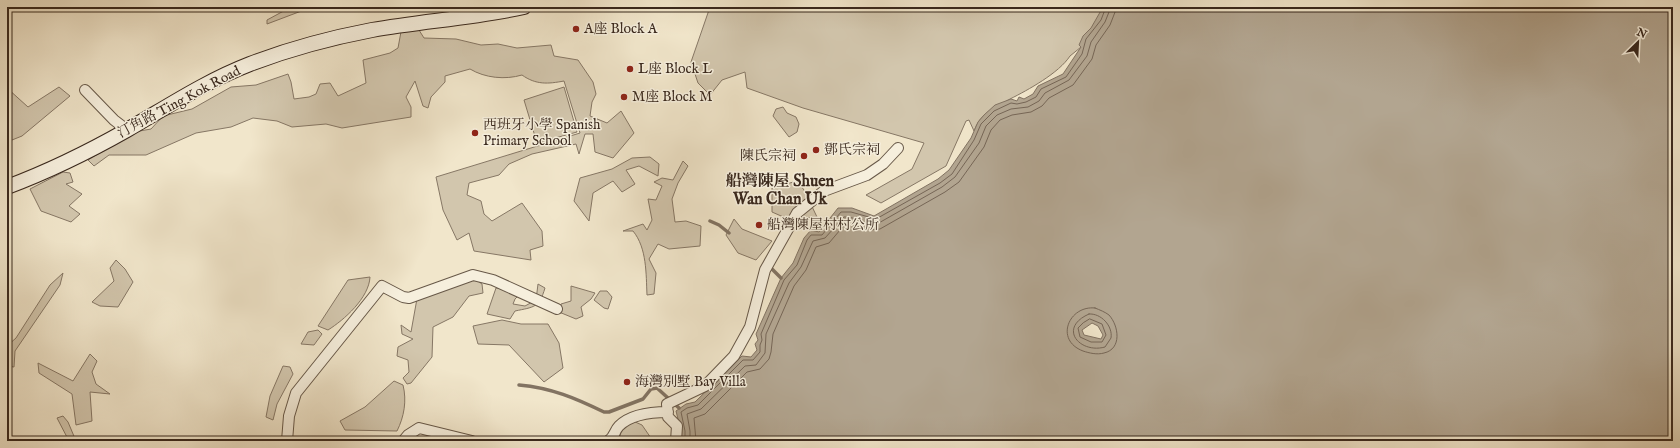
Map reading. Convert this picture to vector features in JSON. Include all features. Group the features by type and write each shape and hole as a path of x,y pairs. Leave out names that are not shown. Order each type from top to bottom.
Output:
{"main road":[{"name":"汀角路 Ting Kok Road","path":"7,186 50,169 127,130 214,80 248,65 306,45 373,30 466,18 524,7"}],"street":[{"path":"85,90 114,120 127,130"},
{"path":"608,441 613,438 619,426 638,415 672,404 705,386 734,356 750,327 765,270 797,213 824,191 867,174 882,164 898,148"},
{"path":"287,441 289,416 296,393 382,286 403,297 409,298 446,283 473,275 493,280 557,309"},
{"path":"672,404 668,417 677,426 676,441"},
{"path":"403,441 408,434 419,428 472,441"}],"shaded area":[{"path":"291,7 312,7 267,24 267,20"},
{"path":"710,7 1130,7 1070,56 1059,69 1051,75 998,105 984,115 974,131 969,120 966,121 946,166 881,203 866,195 912,169 924,143 803,108 747,88 745,72 722,80 710,95 698,83 691,62"},
{"path":"412,19 424,38 456,39 481,45 498,44 517,48 551,45 554,56 578,60 593,82 596,94 592,102 590,116 607,123 621,111 634,133 613,158 595,152 593,134 585,134 579,154 576,144 532,154 509,164 499,175 469,183 467,195 481,201 484,214 492,221 522,203 542,231 543,246 530,250 531,260 474,251 469,233 457,240 443,210 436,177 580,133 564,81 542,83 532,81 522,75 502,78 489,76 470,69 445,76 445,82 431,97 428,108 423,106 415,81 406,97 411,107 411,117 342,128 326,124 292,127 277,121 253,118 231,127 196,133 146,155 109,155 94,166 88,160 134,132 151,129 163,116 192,109 231,87 256,85 288,74 294,99 309,97 316,94 320,84 330,83 338,96 366,83 363,60 390,53 398,48 403,21"},
{"path":"59,87 70,96 22,136 7,142 7,88 28,107"},
{"path":"564,87 577,132 537,143 524,100"},
{"path":"783,107 787,113 796,117 799,124 797,132 789,137 773,116 776,109"},
{"path":"650,157 659,164 658,176 639,166 626,170 635,184 622,192 613,181 593,193 589,221 574,201 580,178 612,169 632,158"},
{"path":"683,161 688,166 678,183 672,199 675,222 686,221 701,226 700,246 669,249 658,244 649,259 656,273 654,294 647,295 646,270 641,245 633,231 623,231 643,224 647,230 652,220 648,199 656,200 662,186 654,182 662,178 673,180"},
{"path":"63,172 70,173 73,182 66,184 82,194 69,206 80,214 71,222 41,211 30,189"},
{"path":"797,181 804,190 817,217 788,219 772,212 772,188"},
{"path":"734,219 742,229 772,241 756,260 738,253 726,235"},
{"path":"116,260 125,269 133,282 118,307 100,306 92,302 114,281 110,268"},
{"path":"63,273 60,285 15,351 14,367 7,366 7,346 16,338 50,285"},
{"path":"469,275 482,284 483,293 469,296 453,317 433,327 432,357 411,383 407,384 403,378 409,372 408,360 397,356 398,347 413,339 402,334 401,325 411,332 418,293"},
{"path":"370,277 369,285 355,308 328,330 318,326 348,280"},
{"path":"538,284 545,288 543,295 535,306 515,311 510,319 487,314 496,288 516,290 521,293 515,299 513,304 525,306 536,300"},
{"path":"571,286 595,293 591,299 581,307 583,316 576,319 559,312 561,304 571,301"},
{"path":"600,291 607,291 612,297 608,309 604,308 594,300"},
{"path":"502,320 521,324 548,324 559,343 563,368 544,382 509,345 478,344 473,326"},
{"path":"318,330 322,334 314,345 301,344 308,332"},
{"path":"90,354 97,361 92,372 96,384 110,394 90,392 92,421 76,425 72,394 39,373 38,363 73,381"},
{"path":"283,366 290,367 293,374 277,404 273,420 266,417 270,396"},
{"path":"394,381 403,385 405,397 403,415 397,431 345,430 340,421 365,407"},
{"path":"63,416 68,422 76,441 69,441 57,418"},
{"path":"624,417 642,425 653,441 619,441"}],"water":[{"path":"1103,7 1673,7 1673,441 681,441 681,431 676,411 686,404 695,402 742,356 751,357 757,350 755,344 758,340 756,334 781,278 793,263 804,238 811,230 819,232 838,208 852,208 874,216 938,179 949,170 971,138 978,122 984,115 995,105 1011,99 1017,101 1019,97 1024,99 1033,94 1038,86 1063,74 1081,47 1079,45 1083,36 1091,28","holes":["1092,323 1098,326 1103,335 1101,339 1084,335 1082,330"]}],"waterway":[{"path":"710,221 719,225 729,233"},
{"path":"772,269 781,278"},
{"path":"519,385 531,386 563,394 604,412 609,412 643,399 651,389 657,388 679,408"}],"place":[{"name":"A座 Block A","path":"576,29"},
{"name":"L座 Block L","path":"630,69"},
{"name":"M座 Block M","path":"624,97"},
{"name":"西班牙小學 Spanish Primary School","path":"475,133"},
{"name":"鄧氏宗祠","path":"816,150"},
{"name":"陳氏宗祠","path":"804,156"},
{"name":"船灣陳屋村村公所","path":"759,225"},
{"name":"海灣別墅 Bay Villa","path":"627,382"}],"district":[{"name":"船灣陳屋 Shuen Wan Chan Uk","path":"780,191"}]}
